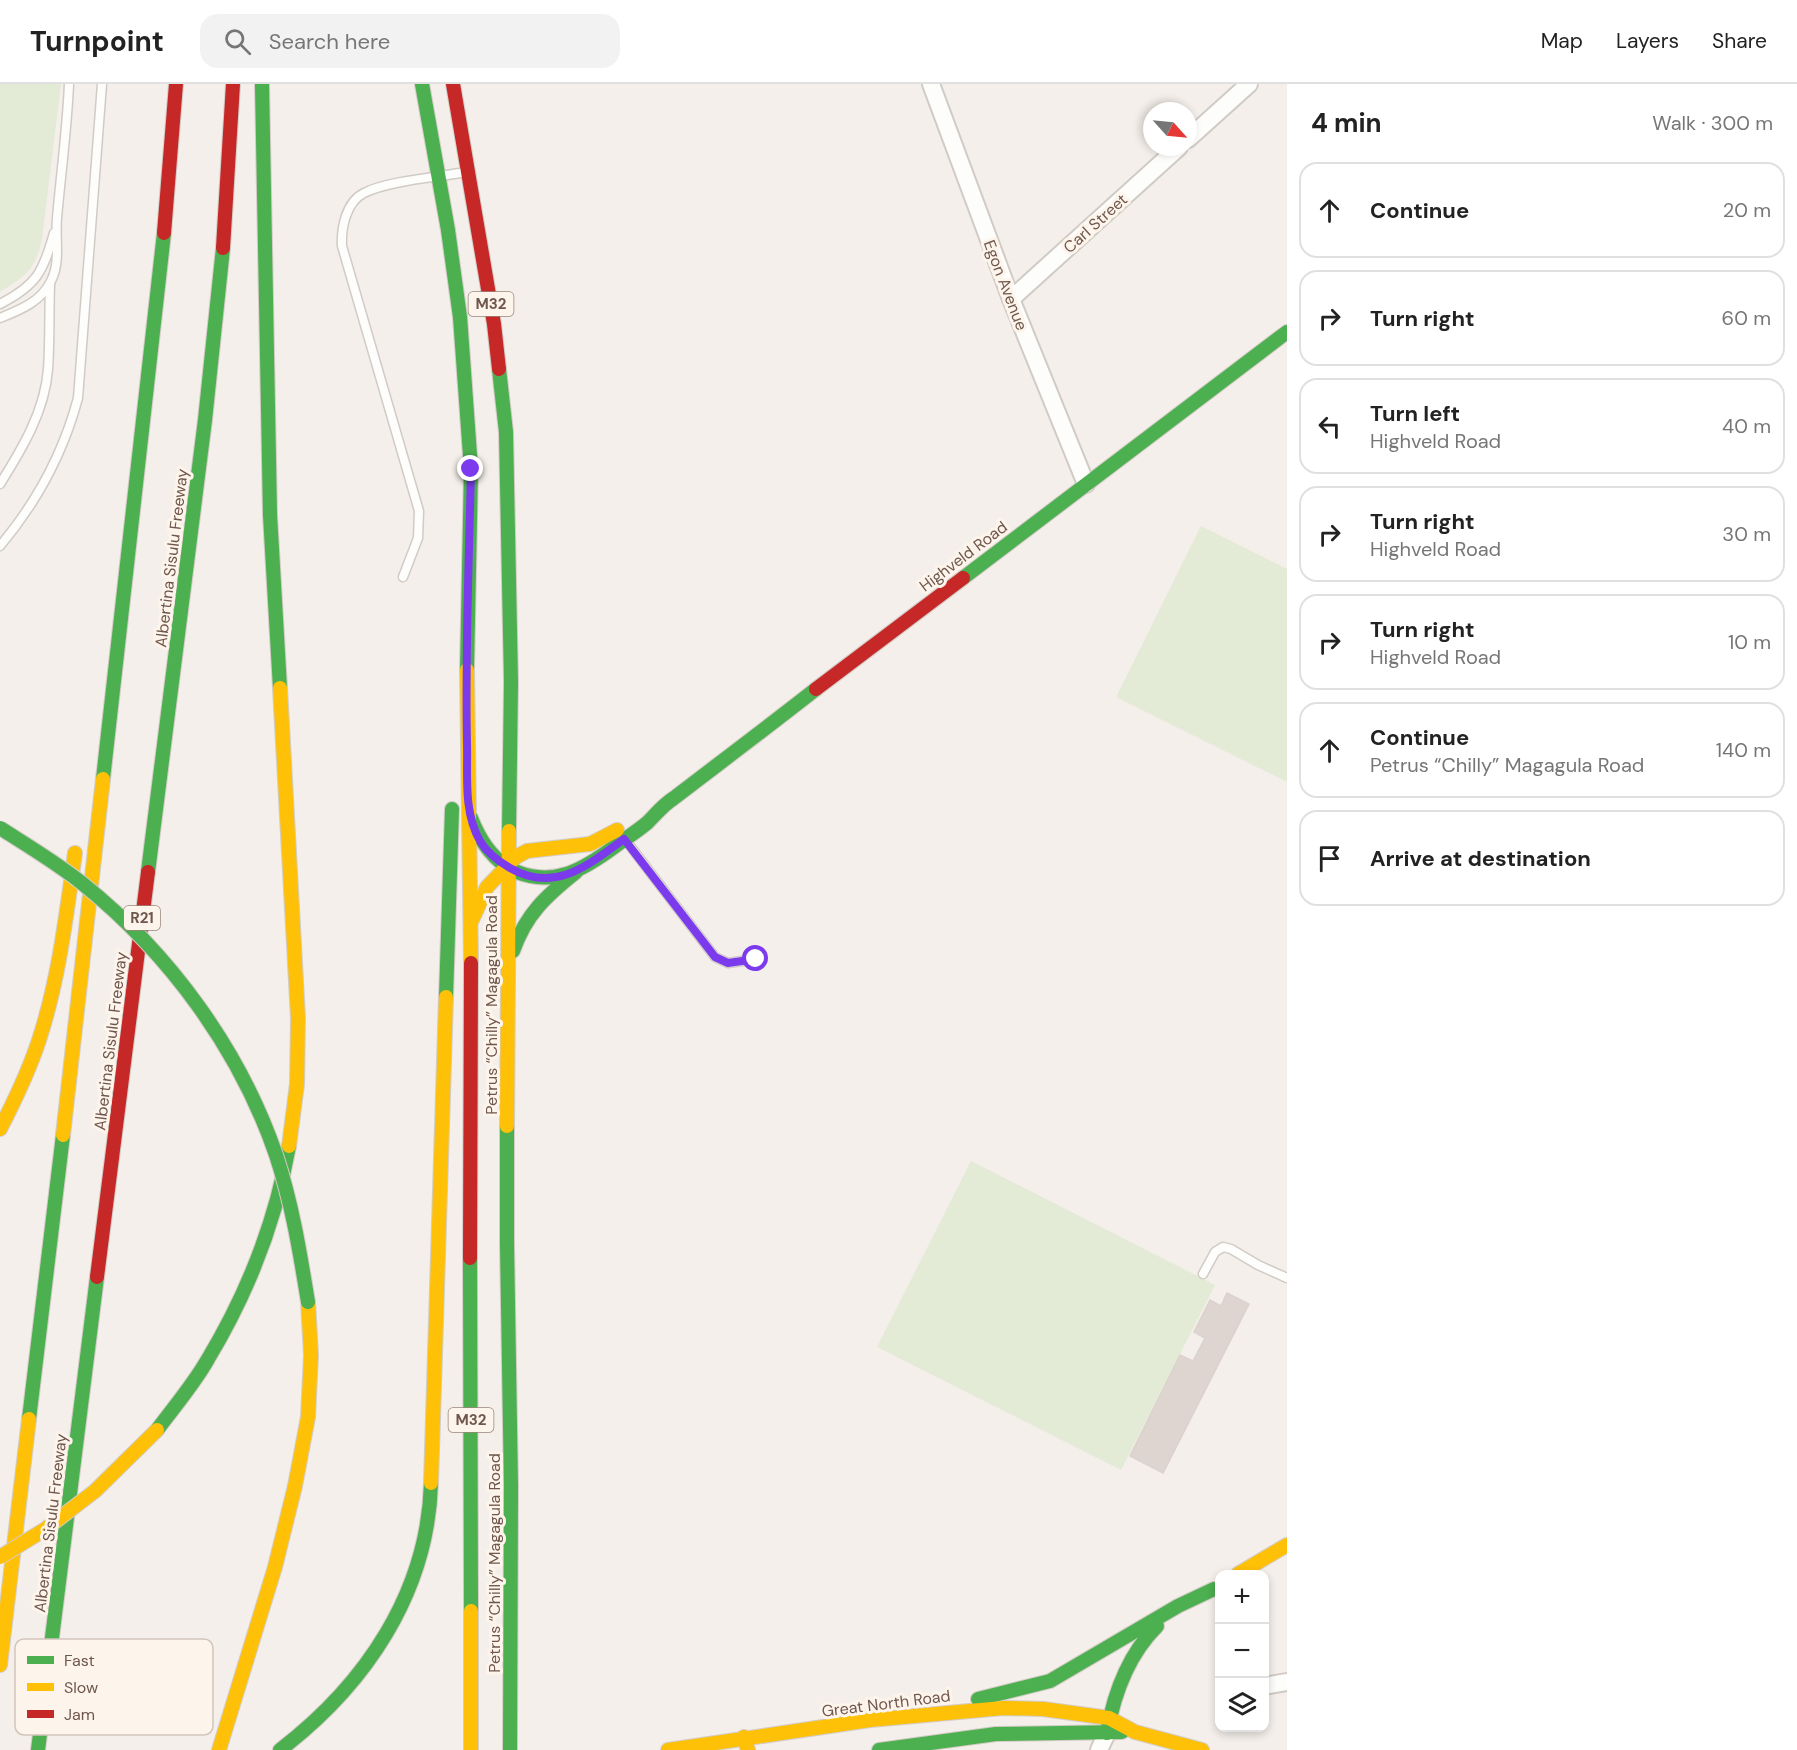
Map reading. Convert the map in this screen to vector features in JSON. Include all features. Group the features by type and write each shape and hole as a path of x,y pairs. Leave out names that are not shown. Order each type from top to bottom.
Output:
{"main road":[{"name":"Albertina Sisulu Freeway","path":"0,1665 86,946 162,254 176,84"},
{"name":"Albertina Sisulu Freeway","path":"52,1639 205,420 226,218 233,84"},
{"path":"0,1557 44,1530 95,1491 157,1430 207,1362 236,1309 255,1266 271,1220 292,1132 299,1039 270,515 262,84"},
{"name":"Petrus “Chilly” Magagula Road","path":"422,84 448,230 460,317 471,469 466,699 472,920 471,1750"},
{"name":"Petrus “Chilly” Magagula Road","path":"453,84 494,324 506,432 511,682 507,970 507,1265 511,1486 510,1750"},
{"name":"Highveld Road","path":"468,807 480,841 494,858 508,867 528,877 540,878 562,877 576,872 651,820 660,808 1287,332"},
{"path":"103,665 118,639"},
{"path":"454,746 466,699"},
{"path":"280,1750 343,1695 366,1666 400,1606 416,1567 426,1530 431,1490 452,799"},
{"name":"Highveld Road","path":"472,920 487,887 516,857 527,851 590,844 606,837 643,813 660,808"},
{"path":"0,828 73,875 110,906 158,955 200,1008 229,1052 252,1096 279,1162 297,1235 308,1302 311,1356 308,1417 298,1475 275,1566 219,1750"},
{"path":"0,1129 29,1068 43,1028 64,934 76,843"},
{"path":"507,970 518,933 526,918 576,872"},
{"path":"1246,1570 1287,1545"},
{"path":"930,1714 941,1707 1050,1681 1178,1606 1215,1588"},
{"path":"1108,1726 1132,1658 1141,1644 1152,1630 1215,1588"},
{"name":"Great North Road","path":"668,1750 746,1744 930,1714 1003,1708 1033,1709 1108,1726"},
{"path":"879,1750 984,1743 1031,1732 1108,1726 1202,1750"},
{"name":"Albertina Sisulu Freeway","path":"38,1750 40,1735"}],"street":[{"path":"1197,131 1249,84"},
{"name":"Egon Avenue","path":"936,87 1011,299 1086,484"},
{"name":"Carl Street","path":"1011,299 1169,156"},
{"path":"1269,1685 1287,1682"},
{"path":"1100,1750 1108,1726"}],"lane":[{"path":"0,318 27,307 39,298 50,284 54,274 69,84"},
{"path":"0,546 32,505 51,469 69,431 78,398 102,84"},
{"path":"403,577 418,538 419,511 342,246 341,232 345,217 353,202 363,193 391,184 469,171"},
{"path":"0,304 17,295 32,283 42,270 57,221"},
{"path":"0,484 29,435 44,389 48,370 50,284"},
{"path":"624,839 715,957 728,963 756,959"},
{"path":"1203,1274 1215,1252 1223,1247 1287,1278"}],"green space":[{"path":"0,84 61,84 42,239 33,265 17,281 0,292"},
{"path":"1201,526 1287,569 1287,782 1116,697"},
{"path":"971,1161 1215,1285 1121,1470 877,1347"}],"building":[{"path":"1227,1293 1249,1304 1163,1473 1130,1456 1180,1355 1193,1361 1205,1338 1194,1332 1210,1300 1221,1306"}],"traffic: fast":[{"path":"262,84 270,515 280,688"},
{"path":"422,84 448,230 460,317 471,469 467,670"},
{"path":"103,779 164,233"},
{"path":"148,872 205,420 223,248"},
{"path":"963,578 1287,332"},
{"path":"499,369 506,432 511,682 509,831"},
{"path":"471,818 488,850 501,863 517,872 544,878 580,869 647,823 666,804 816,689"},
{"path":"446,997 452,809"},
{"path":"0,828 63,869 115,911 145,941 199,1006 243,1078 276,1155 291,1210 308,1302"},
{"path":"513,951 524,926 538,907 576,872"},
{"path":"507,1126 511,1486 510,1750"},
{"path":"29,1419 63,1135"},
{"path":"157,1430 202,1368 235,1309 268,1229 289,1146"},
{"path":"470,1258 471,1611"},
{"path":"52,1639 97,1277"},
{"path":"280,1750 339,1696 364,1666 386,1633 404,1599 418,1562 427,1523 431,1483"},
{"path":"978,1699 1050,1681 1178,1606 1214,1589"},
{"path":"1107,1733 1118,1689 1130,1662 1157,1626"},
{"path":"879,1750 996,1734 1122,1732"},
{"path":"38,1750 40,1735"}],"traffic: slow":[{"path":"467,670 471,963"},
{"path":"280,688 298,1018 297,1084 289,1146"},
{"path":"63,1135 103,779"},
{"path":"472,920 487,887 516,857 527,851 590,844 617,830"},
{"path":"507,1126 509,831"},
{"path":"0,1129 26,1074 46,1017 61,947 75,853"},
{"path":"431,1483 446,997"},
{"path":"219,1750 275,1567 295,1486 308,1417 311,1355 308,1302"},
{"path":"0,1665 29,1419"},
{"path":"0,1557 44,1530 95,1491 157,1430"},
{"path":"1245,1570 1287,1545"},
{"path":"471,1611 471,1750"},
{"path":"668,1750 870,1720 1003,1708 1043,1709 1109,1718 1135,1732 1202,1750"},
{"path":"744,1737 748,1750"}],"traffic: jam":[{"path":"164,233 176,84"},
{"path":"223,248 233,84"},
{"path":"453,84 494,324 499,369"},
{"path":"816,689 963,578"},
{"path":"97,1277 148,872"},
{"path":"470,1258 471,963"}],"route":[{"path":"471,469 466,699 468,807 480,841 494,858 520,874 528,877 553,878 576,872 624,839 715,957 728,963 756,959"}]}
